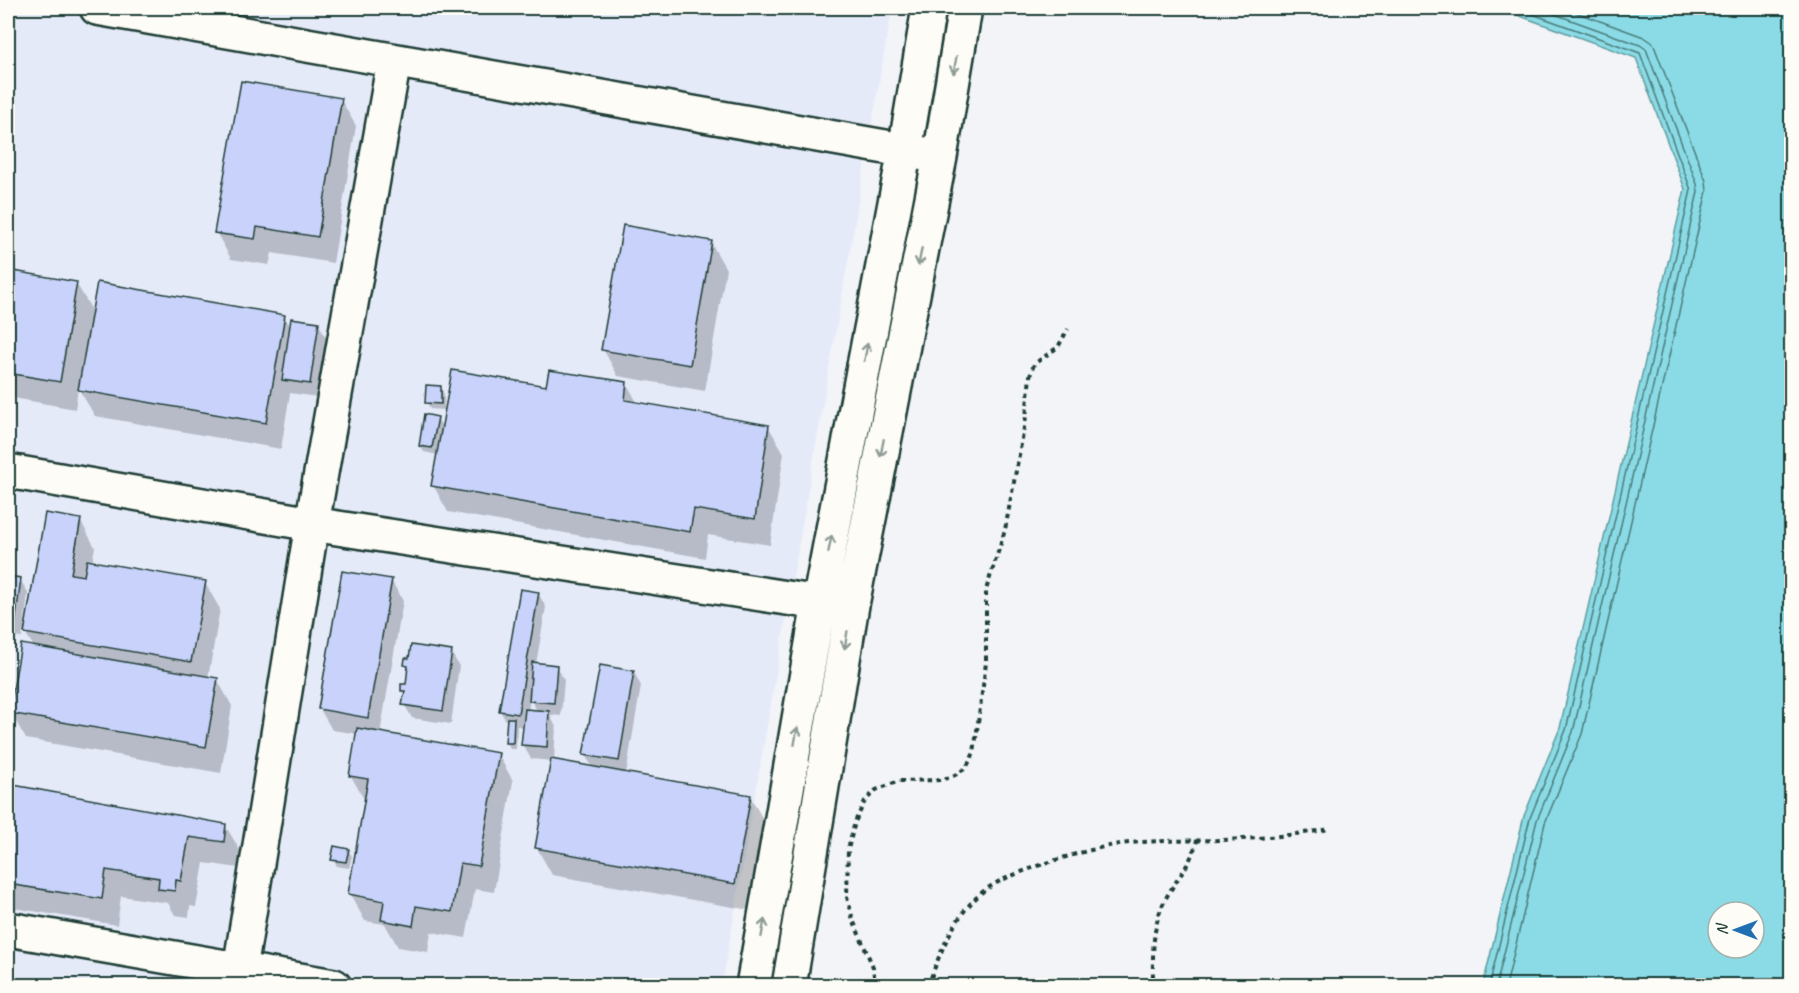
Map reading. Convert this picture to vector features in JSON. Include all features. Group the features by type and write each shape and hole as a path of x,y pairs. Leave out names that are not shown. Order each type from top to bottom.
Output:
{"street":[{"path":"97,8 939,157"},
{"path":"753,986 819,603 905,150 929,8"},
{"path":"789,986 852,605 939,157 965,8"},
{"path":"240,969 312,524 394,61"},
{"path":"8,471 312,524 819,603"},
{"path":"8,928 334,986"}],"path":[{"path":"875,986 873,967 846,897 848,849 855,822 865,801 876,789 899,781 941,780 955,775 966,768 974,753 987,663 986,590 1005,530 1026,417 1030,376 1034,364 1058,347 1068,328"},
{"path":"928,986 955,925 976,897 1013,875 1069,856 1111,846 1259,838 1330,829"},
{"path":"1154,986 1153,933 1167,897 1187,868 1197,840"}],"shaded area":[{"path":"8,8 892,8 722,985 8,985"}],"water":[{"path":"1498,8 1791,8 1791,985 1483,985 1524,816 1560,728 1685,189 1636,58"}],"building":[{"path":"241,81 342,98 318,237 257,227 255,239 214,233"},
{"path":"623,225 712,241 690,365 601,350"},
{"path":"8,270 77,282 60,382 8,373"},
{"path":"97,282 285,315 266,423 78,390"},
{"path":"291,318 319,322 310,384 282,380"},
{"path":"452,370 546,386 549,370 627,382 625,400 769,425 755,519 694,509 690,532 431,486"},
{"path":"426,385 441,386 441,404 425,403"},
{"path":"424,414 438,417 432,448 419,446"},
{"path":"45,513 81,519 71,574 84,576 87,560 206,581 191,662 24,633"},
{"path":"342,571 392,579 368,718 318,709"},
{"path":"8,576 21,578 15,625 8,624"},
{"path":"520,589 539,592 518,714 499,711"},
{"path":"21,644 218,678 206,747 9,713"},
{"path":"411,645 452,651 443,711 402,705 405,691 401,691 401,684 406,684 408,666 404,665 405,658 409,658"},
{"path":"532,662 557,665 554,703 529,701"},
{"path":"600,665 634,671 619,761 583,755"},
{"path":"525,709 549,711 547,747 521,745"},
{"path":"507,718 514,718 513,743 505,743"},
{"path":"357,728 499,753 479,866 460,863 452,912 416,906 413,926 381,920 384,901 348,894 368,779 349,776"},
{"path":"551,759 751,795 735,884 535,848"},
{"path":"8,784 226,824 224,842 189,837 181,881 176,880 175,891 158,889 159,878 106,870 102,899 8,884"},
{"path":"334,846 349,849 346,862 331,860"}]}
